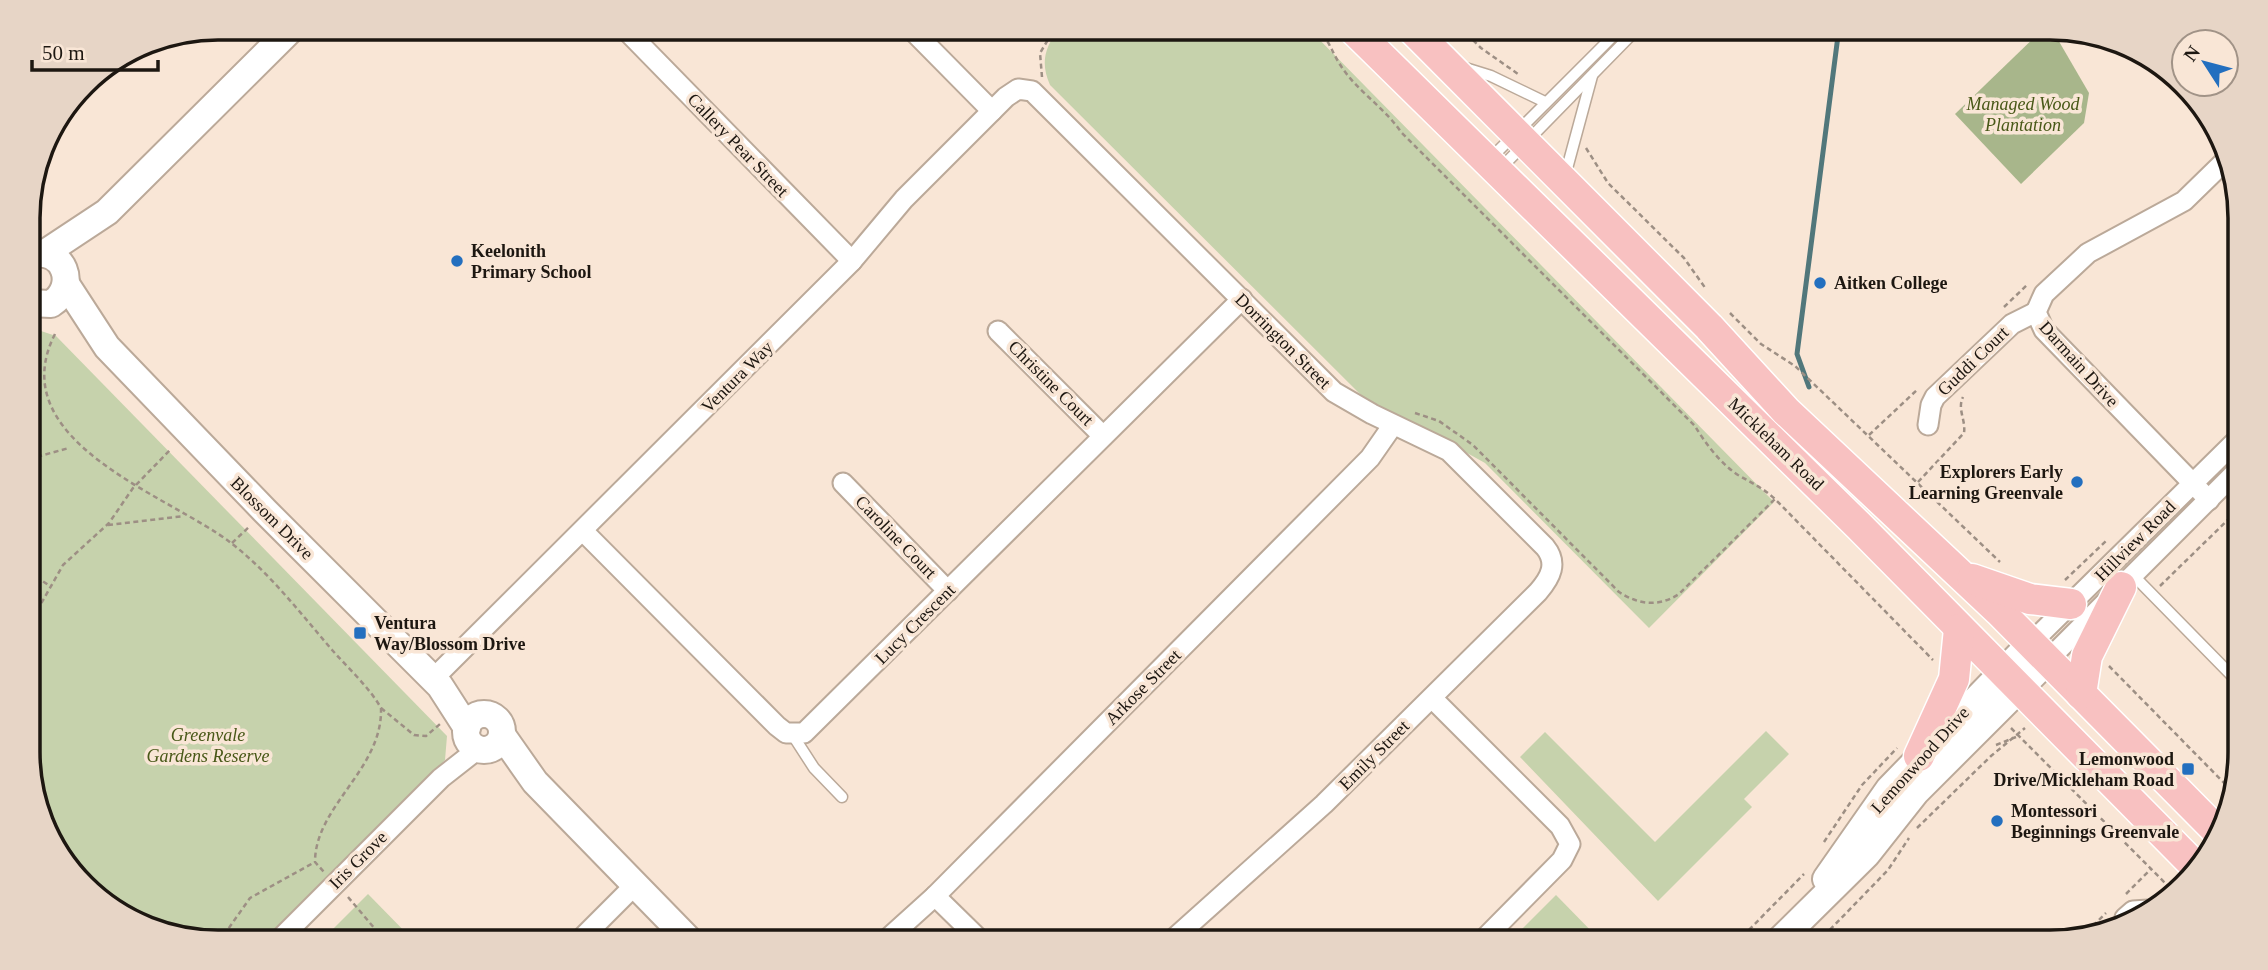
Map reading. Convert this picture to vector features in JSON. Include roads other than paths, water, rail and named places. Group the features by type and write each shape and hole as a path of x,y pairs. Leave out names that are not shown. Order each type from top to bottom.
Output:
{"main road":[{"name":"Mickleham Road","path":"1364,40 1872,539 2190,861"},
{"name":"Mickleham Road","path":"1423,40 1709,327 1786,411 2040,652 2211,825"},
{"path":"1959,574 2030,600 2071,604"},
{"path":"2081,694 2087,656 2127,581"},
{"path":"1919,756 1954,679 1959,629"}],"street":[{"path":"46,297 107,212 280,40"},
{"name":"Callery Pear Street","path":"636,40 852,261"},
{"path":"922,40 992,111"},
{"name":"Ventura Way","path":"437,683 583,531 852,261 904,199 992,111 1018,89 1032,91 1041,98"},
{"name":"Dorrington Street","path":"1041,98 1335,392 1400,418 1449,451 1548,551"},
{"name":"Darmain Drive","path":"2208,500 2044,330 2036,312 2044,294 2088,253 2184,201 2220,166"},
{"path":"41,249 107,212"},
{"name":"Blossom Drive","path":"41,254 60,261 46,297 107,347 238,484 437,683 477,732 535,782 679,930"},
{"name":"Lucy Crescent","path":"792,734 810,730 1242,299"},
{"name":"Guddi Court","path":"1928,425 1935,397 2012,324 2036,312"},
{"name":"Christine Court","path":"998,331 1103,436"},
{"name":"Arkose Street","path":"898,930 935,896 1370,458 1400,418"},
{"name":"Hillview Road","path":"2040,652 2071,604 2228,450"},
{"name":"Hillview Road","path":"2040,652 2127,581 2228,481"},
{"name":"Caroline Court","path":"843,483 948,591"},
{"path":"583,531 777,726 792,734"},
{"name":"Emily Street","path":"1184,929 1324,804 1546,582 1552,569 1548,551"},
{"name":"Lemonwood Drive","path":"1798,921 1872,811 1919,756 2012,680 2040,652"},
{"name":"Lemonwood Drive","path":"1790,929 1867,854 1916,792 1996,714 2012,680"},
{"path":"1432,698 1563,830 1569,849 1556,867 1494,929"},
{"name":"Iris Grove","path":"289,930 441,778 477,732"},
{"path":"590,930 635,885"},
{"path":"935,896 969,930"}],"lane":[{"path":"1492,167 1521,138 1545,102 1609,40"},
{"path":"1492,167 1626,40"},
{"path":"1445,61 1491,76 1545,102"},
{"path":"1564,180 1592,75"},
{"path":"2127,581 2152,594 2228,672"},
{"path":"792,734 814,768 842,797"}],"waterway":[{"path":"1809,387 1797,354 1837,40"}],"place":[{"name":"Keelonith Primary School","path":"457,261"},
{"name":"Aitken College","path":"1820,283"},
{"name":"Explorers Early Learning Greenvale","path":"2077,482"},
{"name":"Ventura Way/Blossom Drive","path":"360,633"},
{"name":"Lemonwood Drive/Mickleham Road","path":"2188,769"},
{"name":"Montessori Beginnings Greenvale","path":"1997,821"}],"park label":[{"name":"Managed Wood Plantation","path":"2023,114"},
{"name":"Greenvale Gardens Reserve","path":"208,745"}]}
